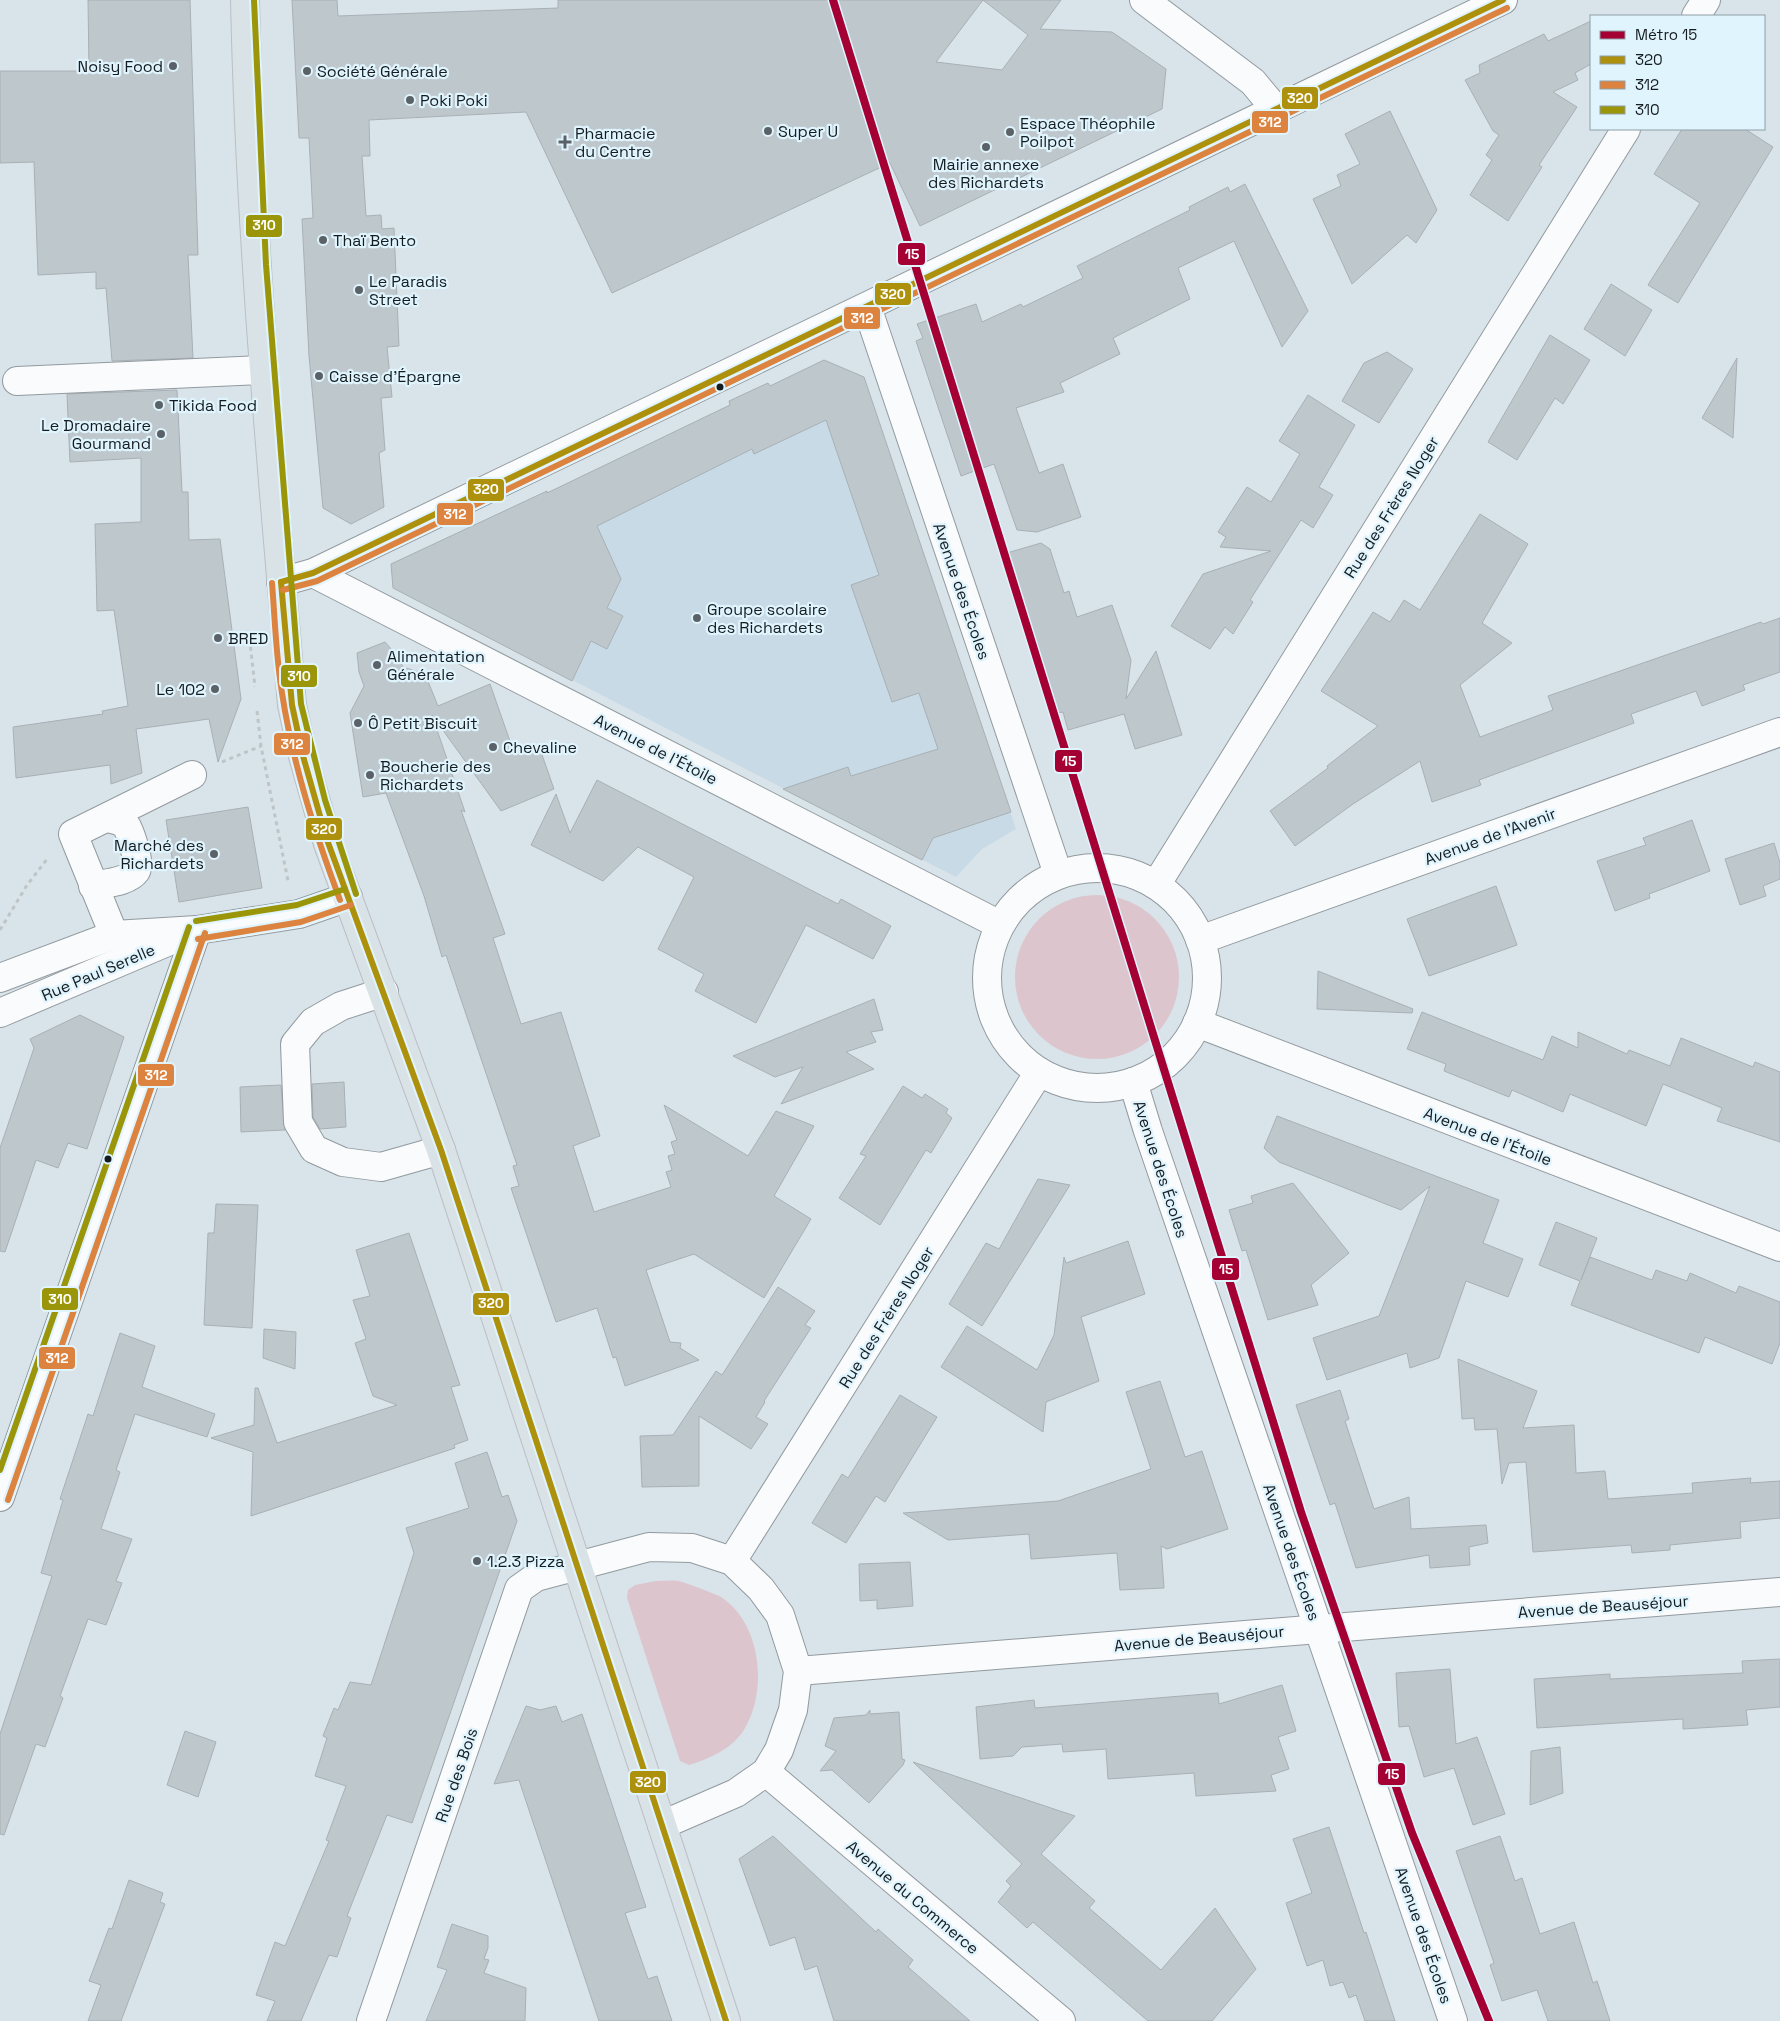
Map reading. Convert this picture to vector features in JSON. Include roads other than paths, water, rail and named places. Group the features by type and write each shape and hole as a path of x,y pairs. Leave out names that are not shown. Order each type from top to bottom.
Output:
{"main road":[{"path":"245,0 252,190 264,370 292,705 303,756 326,836 441,1150 726,2021"}],"street":[{"path":"1144,0 1253,82 1277,111"},
{"path":"281,582 313,573 1277,111 1503,0"},
{"path":"1697,15 1706,0"},
{"name":"Rue des Frères Noger","path":"1156,885 1625,130"},
{"name":"Avenue des Écoles","path":"866,308 1058,874"},
{"path":"17,380 264,370"},
{"name":"Avenue de l’Étoile","path":"313,573 1000,925"},
{"name":"Avenue de l’Avenir","path":"1200,940 1780,732"},
{"path":"114,935 73,834 192,775"},
{"path":"93,886 126,878 136,871 139,862 126,826 117,820 106,818"},
{"path":"1091,867 1125,871 1156,885 1183,909 1200,940 1206,968 1206,996 1197,1024 1181,1049 1160,1068 1133,1082 1101,1088 1068,1084 1039,1072 1014,1050 996,1022 987,990 988,956 1000,925 1015,904 1035,886 1058,874 1091,867"},
{"name":"Rue Paul Serelle","path":"0,978 114,935 197,930 299,914 348,897"},
{"path":"0,1497 197,930"},
{"name":"Rue Paul Serelle","path":"0,1013 197,930"},
{"path":"384,992 341,1006 313,1022 295,1044 298,1122 314,1148 343,1162 381,1167 441,1150"},
{"name":"Avenue de l’Étoile","path":"1197,1024 1780,1248"},
{"name":"Rue des Frères Noger","path":"732,1561 1039,1072"},
{"name":"Avenue des Écoles","path":"1133,1082 1154,1150 1453,2021"},
{"name":"Rue des Bois","path":"372,2021 519,1589 536,1577 649,1547 692,1548 732,1561"},
{"path":"662,1825 736,1793 766,1772 779,1750 793,1710 798,1671 780,1615 761,1589 732,1561"},
{"name":"Avenue de Beauséjour","path":"798,1671 1780,1592"},
{"name":"Avenue du Commerce","path":"766,1772 1060,2021"}],"metro line":[{"name":"15","path":"833,0 1301,1512 1412,1833 1489,2021"}],"place":[{"name":"Noisy Food","path":"173,66"},
{"name":"Société Générale","path":"307,71"},
{"name":"Poki Poki","path":"410,100"},
{"name":"Super U","path":"768,131"},
{"name":"Espace Théophile Poilpot","path":"1010,132"},
{"name":"Pharmacie du Centre","path":"565,142"},
{"name":"Mairie annexe des Richardets","path":"986,147"},
{"name":"Thaï Bento","path":"323,240"},
{"name":"Le Paradis Street","path":"359,290"},
{"name":"Caisse d'Épargne","path":"319,376"},
{"name":"Tikida Food","path":"159,405"},
{"name":"Le Dromadaire Gourmand","path":"161,434"},
{"name":"Groupe scolaire des Richardets","path":"697,618"},
{"name":"BRED","path":"218,638"},
{"name":"Alimentation Générale","path":"377,665"},
{"name":"Le 102","path":"215,689"},
{"name":"Ô Petit Biscuit","path":"358,723"},
{"name":"Chevaline","path":"493,747"},
{"name":"Boucherie des Richardets","path":"370,775"},
{"name":"Marché des Richardets","path":"214,854"},
{"name":"1.2.3 Pizza","path":"477,1561"}]}
